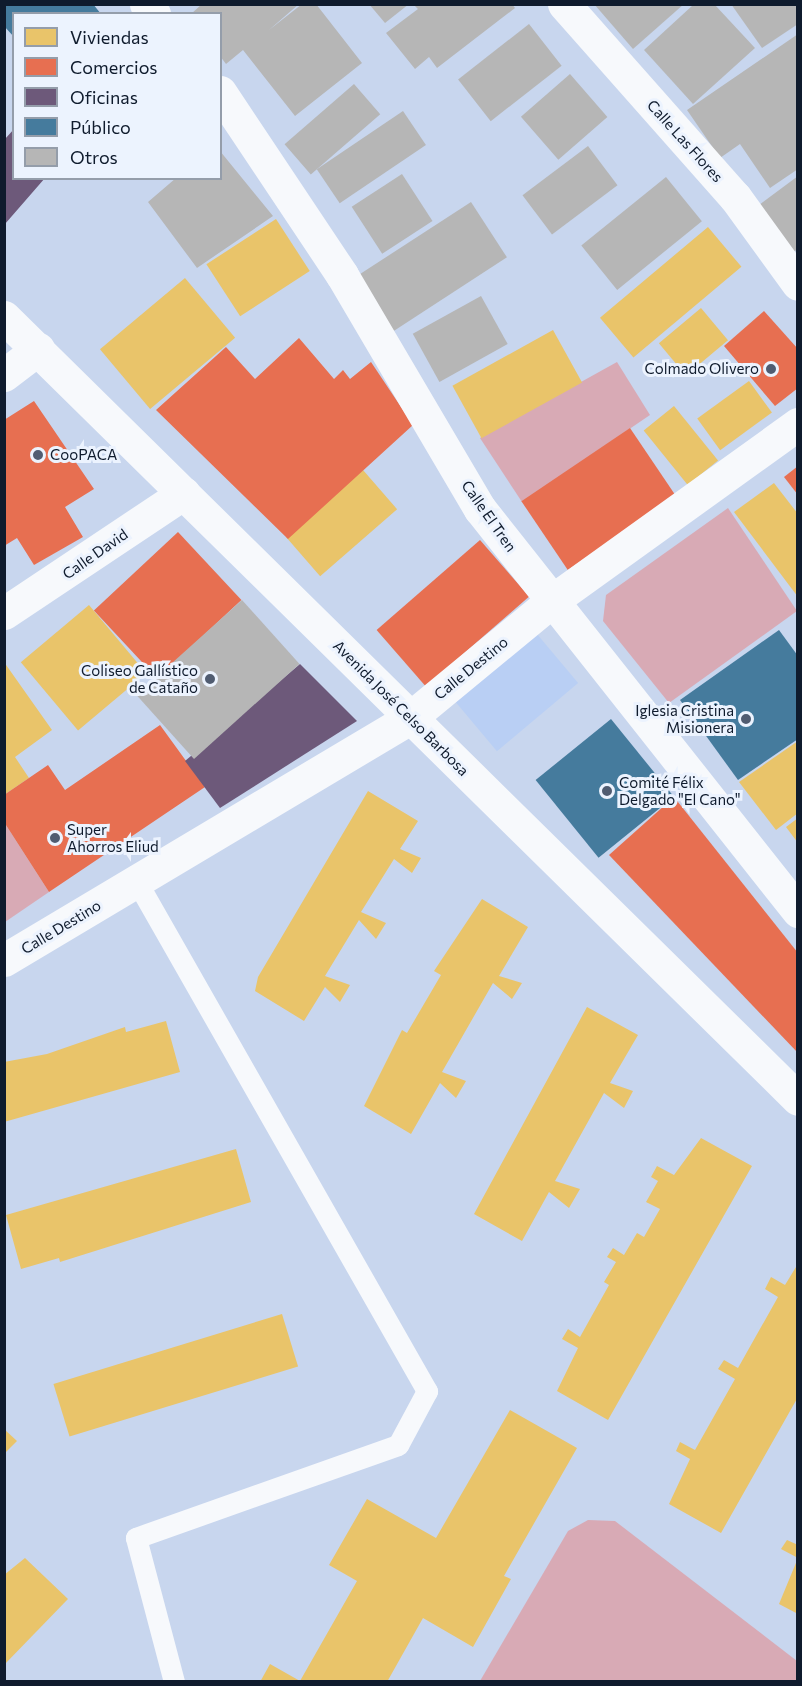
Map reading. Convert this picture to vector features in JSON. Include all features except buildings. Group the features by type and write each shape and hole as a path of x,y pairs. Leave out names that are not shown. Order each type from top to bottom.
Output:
{"main road":[{"name":"Calle Las Flores","path":"564,4 735,197 798,284"},
{"name":"Calle El Tren","path":"222,95 342,275 480,509 798,911"},
{"name":"Avenida José Celso Barbosa","path":"4,317 798,1099"},
{"path":"4,375 38,349"},
{"name":"Calle Destino","path":"4,960 410,718 553,600 798,424"},
{"name":"Calle David","path":"4,613 184,493"}],"lane":[{"path":"138,882 427,1391 398,1445 136,1538 174,1682"}],"shaded area":[{"path":"617,362 650,415 522,502 480,438"},
{"path":"728,508 797,611 669,703 603,621 606,595"},
{"path":"537,634 578,683 497,751 456,702"},
{"path":"4,822 49,892 5,922 4,922"},
{"path":"588,1520 615,1521 797,1661 797,1681 480,1681 568,1531"}],"place":[{"name":"Colmado Olivero","path":"771,369"},
{"name":"CooPACA","path":"38,455"},
{"name":"Coliseo Gallístico de Cataño","path":"210,679"},
{"name":"Iglesia Cristina Misionera","path":"746,719"},
{"name":"Comité Félix Delgado \"El Cano\"","path":"607,791"},
{"name":"Super Ahorros Eliud","path":"55,838"}]}
